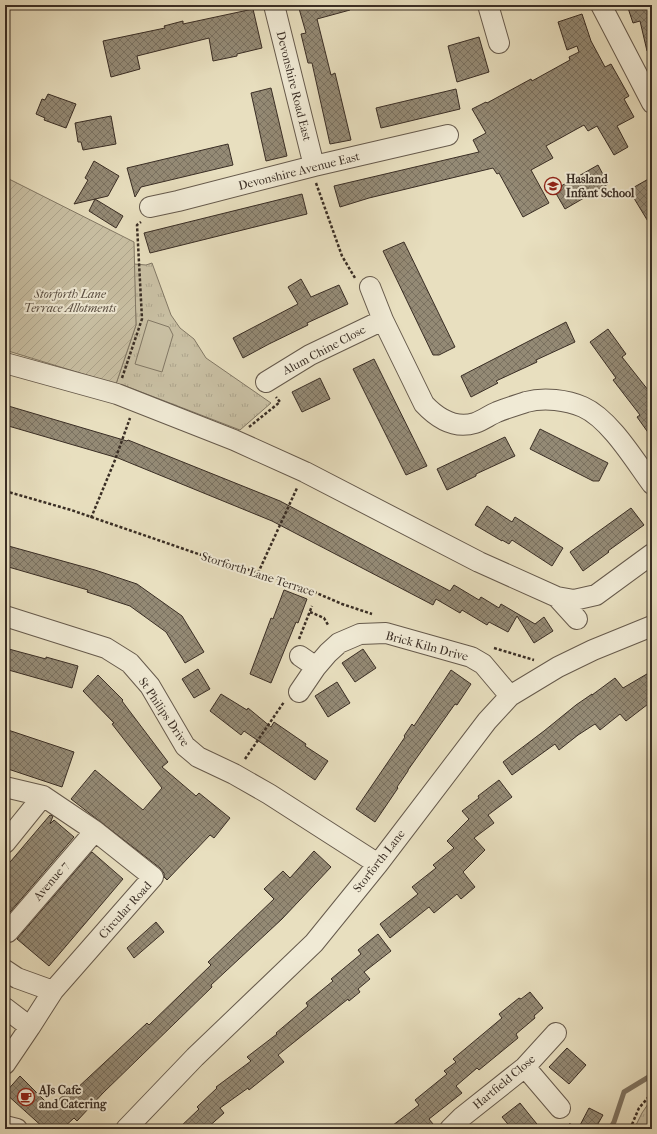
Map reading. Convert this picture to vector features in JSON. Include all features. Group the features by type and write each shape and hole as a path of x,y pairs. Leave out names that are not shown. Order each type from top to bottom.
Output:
{"street":[{"name":"Devonshire Road East","path":"274,5 314,166"},
{"path":"488,5 499,43"},
{"path":"601,5 652,103"},
{"name":"Devonshire Avenue East","path":"150,207 184,200 314,166 448,135"},
{"path":"370,287 383,320 424,404 434,415 449,423 462,425 476,423 497,412 528,402 558,400 584,408 600,419 614,432 652,484"},
{"name":"Alum Chine Close","path":"266,382 310,355 383,320"},
{"path":"5,363 117,394 234,440 304,472 479,562 557,597 574,600 596,595 652,554"},
{"path":"557,597 576,619"},
{"name":"St Philips Drive","path":"5,616 106,648 130,663 150,686 185,746 198,757 234,774 269,794 378,864"},
{"name":"Storforth Lane","path":"126,1129 195,1057 314,943 378,864 487,721 510,696 558,666 652,626"},
{"name":"Brick Kiln Drive","path":"299,692 316,667 339,643 360,634 386,633 471,657 482,664 510,696"},
{"path":"300,656 316,667"},
{"name":"Circular Road","path":"5,787 43,796 94,831 153,877 52,991 5,1064"},
{"path":"5,843 43,796"},
{"name":"Avenue 7","path":"8,932 94,831"},
{"path":"5,970 17,978 52,991"},
{"path":"5,1008 30,1026"},
{"name":"Hartfield Close","path":"450,1129 462,1117 525,1067 556,1032"},
{"path":"525,1067 560,1108"},
{"path":"5,1126 17,1129"}],"path":[{"path":"314,166 316,183 342,256 358,283 370,287"},
{"path":"117,394 142,318 137,225 143,221 150,207"},
{"path":"234,440 280,402 266,382"},
{"path":"91,518 115,460 136,402"},
{"path":"258,573 304,472"},
{"name":"Storforth Lane Terrace","path":"5,491 71,510 258,573 298,584 342,604 374,615"},
{"path":"300,656 294,652 299,644 300,637 312,606"},
{"path":"310,612 324,618 328,625"},
{"path":"488,646 558,666"},
{"path":"234,774 287,697 299,692"},
{"path":"630,1129 639,1108 652,1093"}],"green space":[{"name":"Storforth Lane Terrace Allotments","path":"5,177 134,242 136,325 116,384 5,350"},
{"path":"152,263 171,315 180,328 194,339 206,358 271,403 240,430 123,385 116,384 136,325 134,264 146,265"},
{"path":"148,320 169,327 173,335 162,372 135,364"},
{"path":"652,1098 652,1129 634,1129 642,1113"}],"building":[{"path":"298,5 349,5 350,10 317,19 331,75 335,73 351,140 330,144 312,63 308,63 301,34 306,33"},
{"path":"627,5 652,5 652,50 647,51 640,21 633,23"},
{"path":"253,9 262,48 237,54 237,56 213,61 209,38 137,56 140,69 111,77 103,41 165,28 164,26 183,21 183,24"},
{"path":"582,14 591,41 605,67 611,64 629,96 624,99 634,117 617,126 628,147 614,155 597,126 588,131 584,125 546,146 553,158 531,170 549,203 523,217 499,173 497,174 493,168 369,198 340,207 334,186 479,152 473,140 486,133 472,109 486,102 487,103 531,79 532,81 570,60 569,57 579,52 577,46 567,50 558,22"},
{"path":"479,37 489,72 457,82 448,46"},
{"path":"271,88 287,156 266,161 251,93"},
{"path":"456,89 460,109 381,128 376,108"},
{"path":"48,94 76,104 66,128 44,120 45,118 36,114 42,99 45,100"},
{"path":"111,116 116,144 83,150 81,142 78,142 75,123"},
{"path":"228,144 233,165 141,187 135,197 127,168"},
{"path":"94,161 119,176 108,196 74,204 88,180 85,178"},
{"path":"598,165 608,184 565,209 554,190"},
{"path":"652,177 652,228 629,190"},
{"path":"302,194 307,214 150,253 144,233"},
{"path":"95,199 123,216 116,228 89,211"},
{"path":"404,242 455,347 439,355 433,355 383,251"},
{"path":"301,279 311,297 339,285 348,304 307,323 308,325 243,358 233,338 298,304 288,287"},
{"path":"566,322 575,342 496,381 498,383 471,397 461,376"},
{"path":"608,329 626,354 622,357 652,395 652,438 637,417 640,415 613,380 616,378 590,342"},
{"path":"374,359 427,466 406,475 353,369"},
{"path":"320,378 330,399 302,412 292,392"},
{"path":"5,405 127,441 128,440 280,501 450,591 454,585 479,600 481,597 499,608 501,604 535,624 544,617 553,631 534,643 517,616 508,632 489,622 487,625 462,610 460,613 436,599 433,605 272,521 118,458 5,425"},
{"path":"540,429 608,463 599,481 593,481 530,449"},
{"path":"505,437 515,456 476,474 476,476 447,490 437,469"},
{"path":"487,506 512,522 515,517 563,548 552,566 512,540 509,544 475,525"},
{"path":"631,508 644,525 583,571 570,552"},
{"path":"5,545 95,570 137,584 182,616 204,652 185,663 166,632 130,606 87,592 88,590 5,566"},
{"path":"284,590 307,599 271,683 250,674 271,618 273,619"},
{"path":"5,648 78,666 72,688 5,669"},
{"path":"363,649 376,668 355,682 342,663"},
{"path":"198,669 210,689 194,698 182,679"},
{"path":"451,670 471,684 408,770 397,787 398,788 375,822 356,809 405,737 404,736 412,724 414,726"},
{"path":"652,671 652,701 626,721 620,714 600,730 595,724 559,750 555,744 512,775 503,762 576,705 615,678 623,688"},
{"path":"98,675 123,700 122,701 168,762 162,767 196,796 199,793 230,818 214,838 210,835 167,880 160,868 71,799 95,770 143,810 162,788 112,724 114,723 83,691"},
{"path":"337,682 350,703 328,717 315,696"},
{"path":"221,694 247,710 248,708 271,727 274,722 306,744 305,746 328,761 315,780 244,731 241,735 210,711"},
{"path":"5,729 74,752 62,787 5,768"},
{"path":"499,780 512,797 488,815 494,823 474,838 485,850 463,872 475,887 461,899 457,894 434,913 429,907 390,938 380,924 418,894 412,887 436,868 433,865 454,848 447,841 469,819 462,811 479,798 478,796"},
{"path":"50,815 53,816 50,824 54,820 74,837 5,918 5,868"},
{"path":"314,851 331,867 282,919 211,985 212,987 103,1093 77,1121 74,1118 62,1129 45,1129 5,1093 20,1076 51,1107 71,1088 74,1091 147,1023 149,1025 211,965 208,962 274,899 264,889 283,871 290,878"},
{"path":"92,852 123,879 49,966 17,939"},
{"path":"156,922 164,932 134,958 127,948"},
{"path":"378,934 391,951 364,972 370,979 358,989 360,992 349,1001 348,999 278,1055 284,1062 249,1090 248,1088 220,1108 224,1113 206,1129 178,1129 199,1109 197,1107 217,1088 216,1087 251,1061 247,1057 277,1034 276,1033 308,1006 306,1003 333,981 331,979 361,954 358,950"},
{"path":"530,992 543,1008 534,1016 535,1018 516,1034 518,1038 479,1070 477,1068 456,1086 462,1093 429,1119 437,1129 388,1129 419,1105 415,1100 447,1074 444,1071 456,1062 453,1059 502,1018 499,1014 519,998 521,999"},
{"path":"567,1048 586,1065 569,1084 549,1067"},
{"path":"520,1103 541,1129 512,1129 502,1117"},
{"path":"589,1108 603,1115 595,1129 578,1129"}],"waterway":[{"path":"610,1129 614,1122 624,1092 652,1075"}],"place":[{"name":"Hasland Infant School","path":"553,186"},
{"name":"AJs Cafe and Catering","path":"26,1097"}]}
